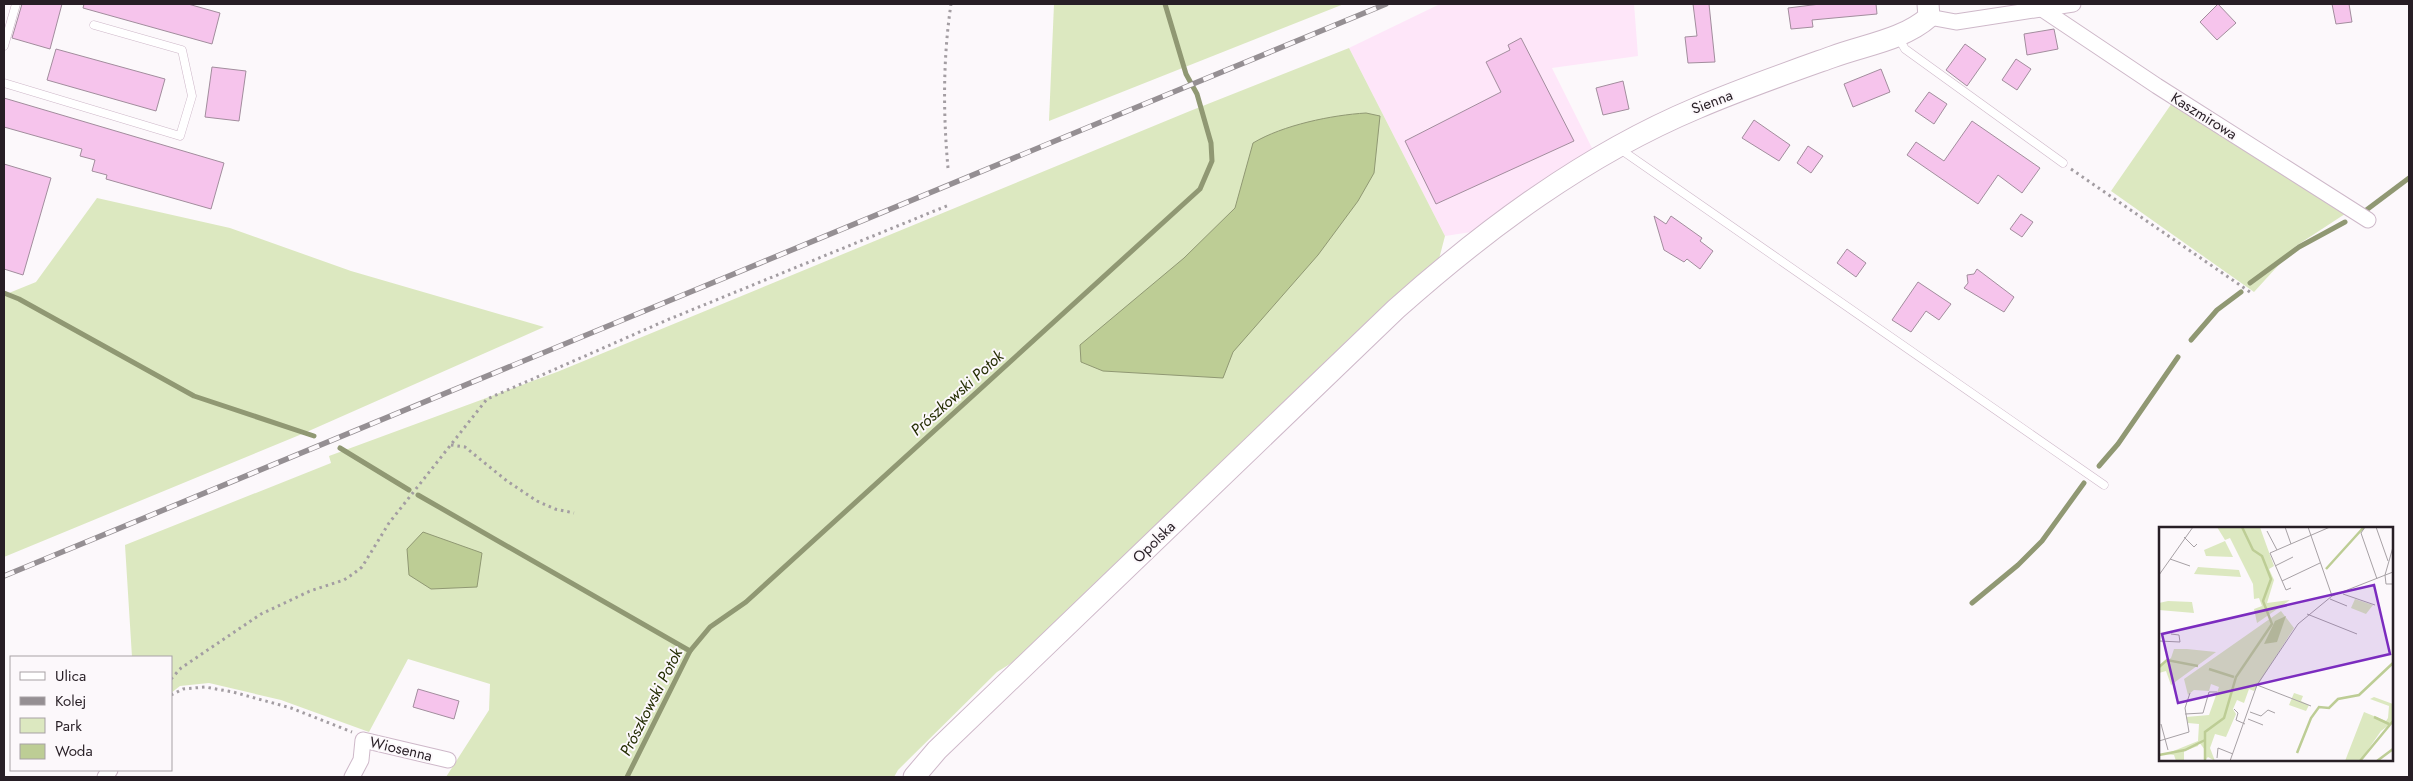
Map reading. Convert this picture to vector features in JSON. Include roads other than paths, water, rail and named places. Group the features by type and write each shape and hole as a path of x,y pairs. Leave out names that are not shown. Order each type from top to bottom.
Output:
{"street":[{"name":"Sienna","path":"1396,309 1453,258 1534,198 1666,121 1700,106 1832,57 1916,29 1929,10 1956,22 2073,4"},
{"name":"Kaszmirowa","path":"2042,9 2157,86 2368,220"},
{"name":"Opolska","path":"914,777 937,750 1396,309"},
{"name":"Wiosenna","path":"352,777 361,760 363,740 448,760"}],"lane":[{"path":"4,45 16,4"},
{"path":"4,84 180,136 192,96 182,50 94,25"},
{"path":"1897,36 1906,49 2063,163"},
{"path":"1619,148 2104,485"}],"water":[{"path":"1366,113 1380,116 1374,173 1358,201 1318,255 1233,352 1223,378 1103,371 1081,362 1080,345 1184,258 1235,208 1253,143 1279,131 1308,122"},
{"path":"423,532 482,553 477,587 431,589 409,575 407,549"}],"waterway":[{"name":"Prószkowski Potok","path":"627,777 690,651 710,627 746,602 1200,189 1212,161 1211,143 1197,94 1186,74 1165,4"},
{"path":"2365,211 2409,178"},
{"path":"2250,283 2299,247 2345,222"},
{"path":"2191,340 2217,310 2241,292"},
{"path":"4,293 19,299 194,396 314,436"},
{"path":"2099,466 2118,444 2178,357"},
{"path":"340,448 409,490"},
{"path":"1972,603 2018,565 2042,541 2084,483"},
{"path":"418,495 690,651"}],"railway":[{"path":"4,576 1386,4"}]}
